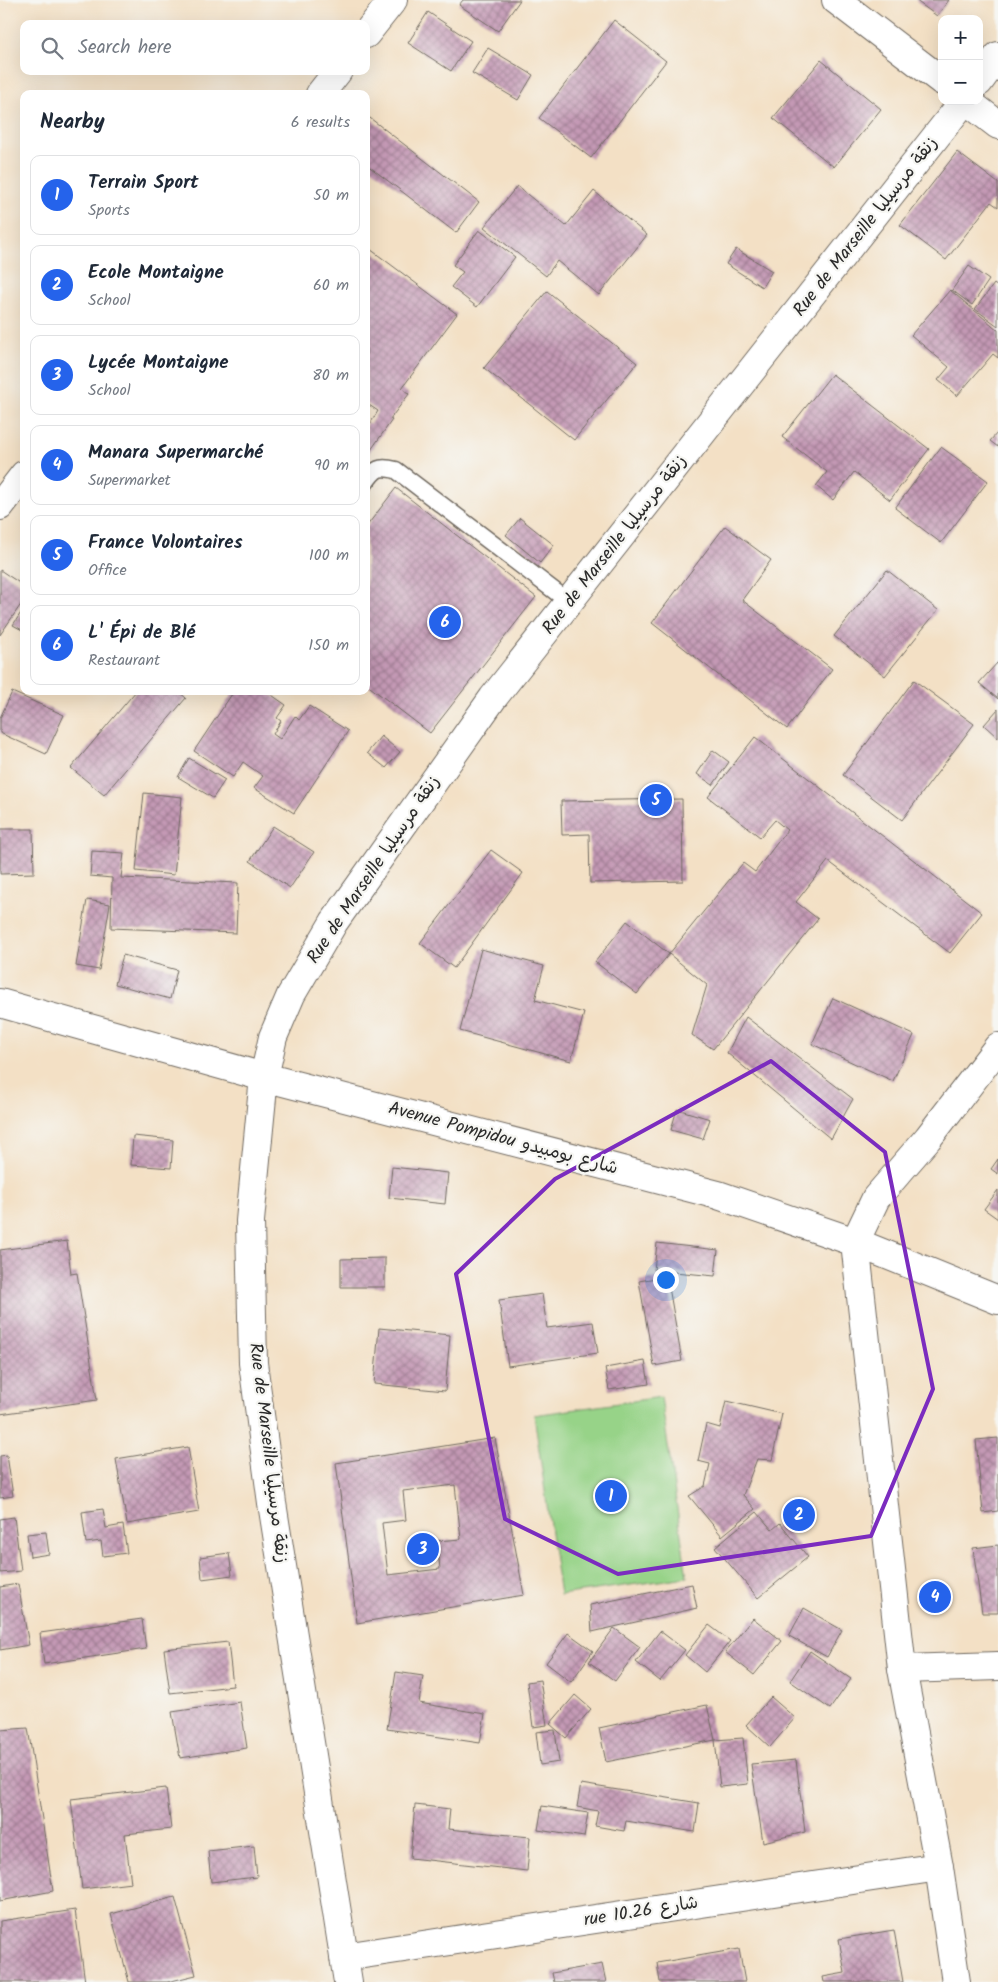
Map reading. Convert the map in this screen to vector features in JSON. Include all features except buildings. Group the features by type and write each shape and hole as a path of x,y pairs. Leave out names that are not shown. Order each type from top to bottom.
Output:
{"street":[{"path":"370,29 393,0"},
{"path":"836,0 938,79"},
{"path":"983,77 998,56"},
{"path":"323,90 335,75"},
{"name":"Rue de Marseille زنقة مرسيليا","path":"346,1969 274,1512 253,1363 250,1221 264,1077 273,1037 291,995 334,922 494,698 963,105"},
{"path":"971,105 998,125"},
{"path":"0,506 20,480"},
{"name":"Avenue Pompidou شارع بومبيدو","path":"0,1003 264,1077 718,1195 855,1242 998,1300"},
{"path":"956,1982 939,1867 902,1669 855,1242 876,1198 928,1138 998,1047"},
{"path":"902,1669 998,1666"},
{"name":"rue 10.26 شارع","path":"346,1969 939,1867"}],"lane":[{"path":"370,476 374,471 384,467 396,470 569,602"}],"highlighted area":[{"path":"771,1061 885,1152 933,1389 871,1536 618,1574 505,1519 456,1274 555,1179"}],"green space":[{"path":"661,1397 687,1577 560,1595 534,1415"}],"place":[{"name":"L' Épi de Blé","path":"445,622"},
{"name":"France Volontaires","path":"656,800"},
{"name":"Terrain Sport","path":"611,1496"},
{"name":"Ecole Montaigne","path":"799,1515"},
{"name":"Lycée Montaigne","path":"423,1549"},
{"name":"Manara Supermarché","path":"935,1597"}]}
